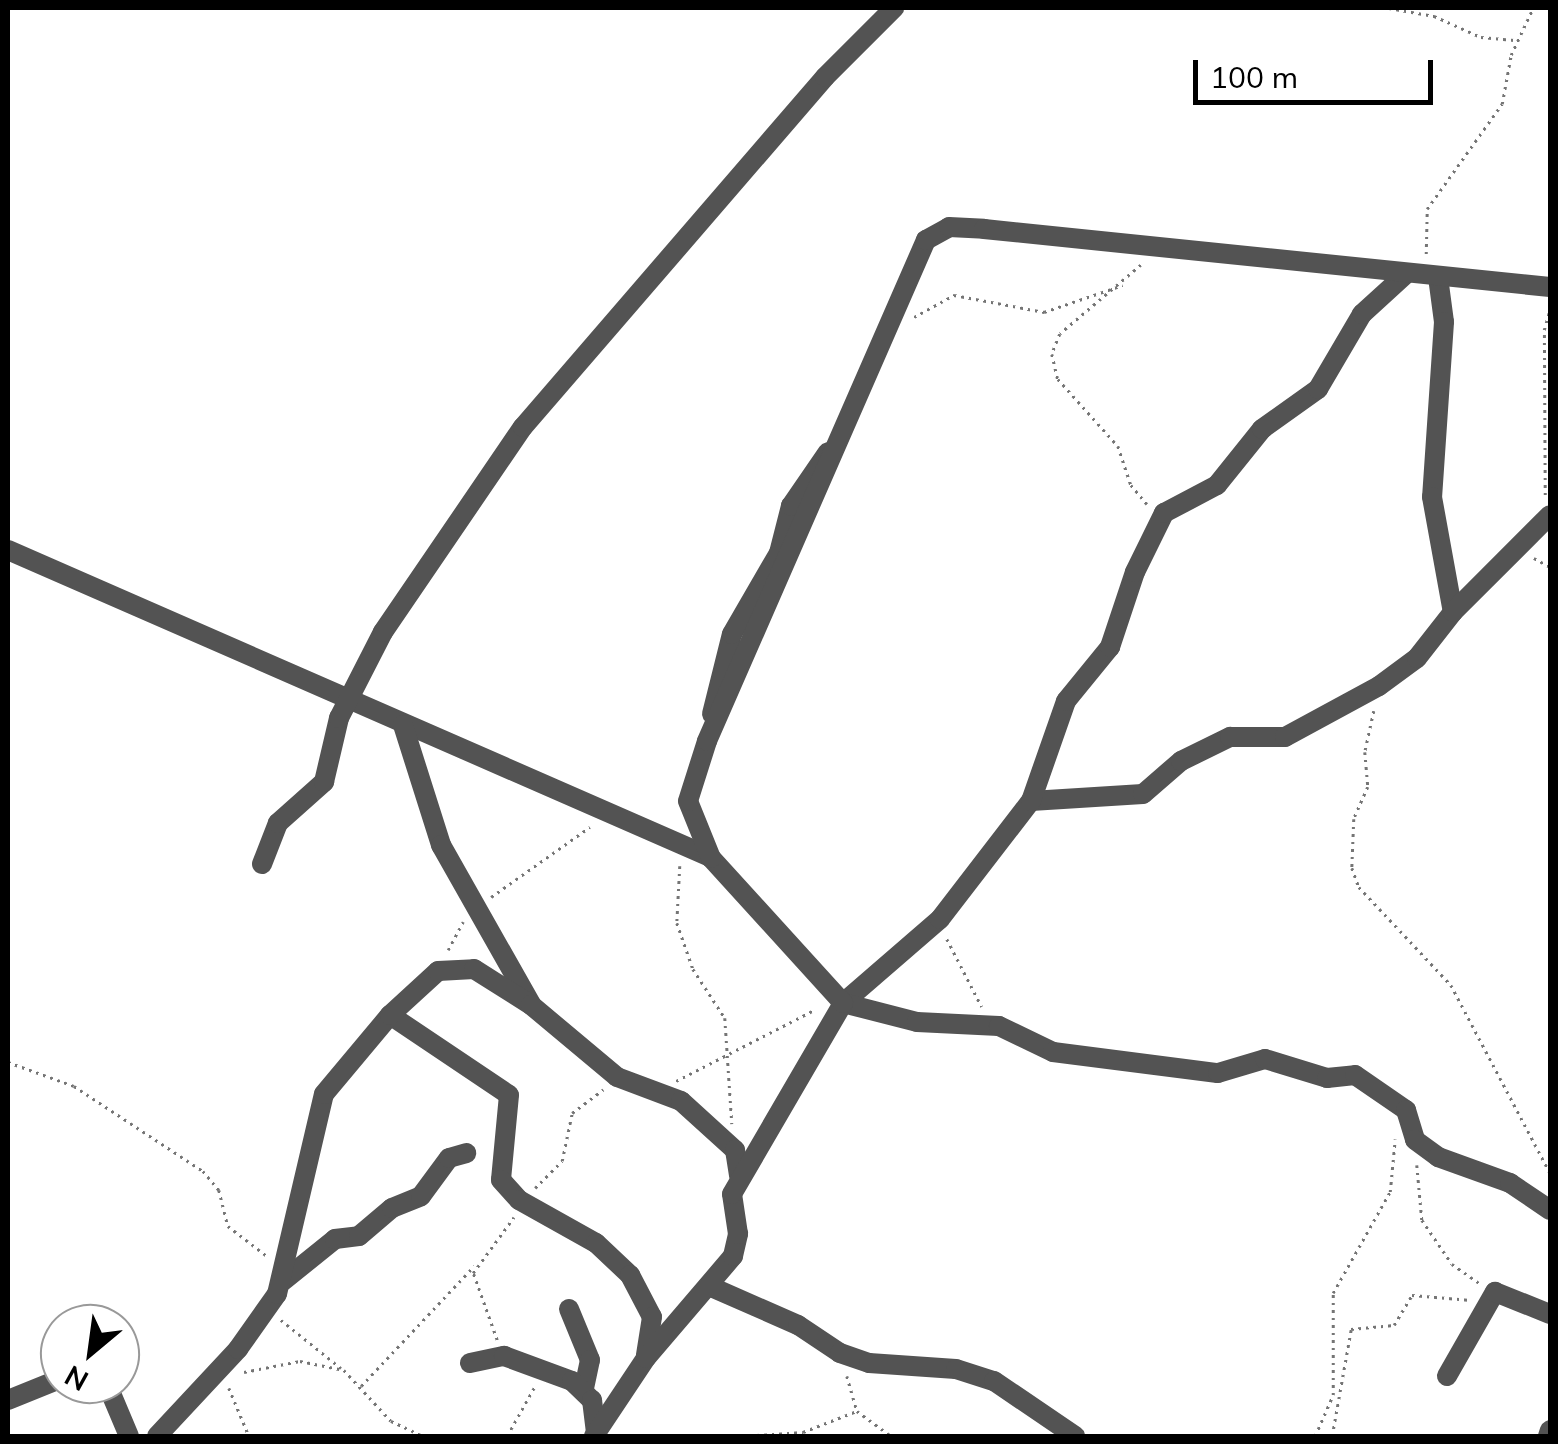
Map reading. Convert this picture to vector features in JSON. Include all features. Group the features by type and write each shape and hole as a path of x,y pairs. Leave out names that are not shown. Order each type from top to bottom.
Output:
{"street":[{"path":"262,864 278,824 324,782 347,697 435,553 558,382 662,272 814,89 894,8"},
{"path":"688,842 688,801 707,740 846,430 917,257 935,231 984,229 1550,287"},
{"path":"738,1178 840,997 940,918 1031,801 1066,701 1110,647 1135,572 1164,513 1217,485 1262,429 1318,390 1352,326 1407,273"},
{"path":"1438,277 1444,322 1432,497 1453,612"},
{"path":"1031,801 1143,794 1181,761 1230,737 1286,737 1390,678 1417,658 1453,612 1550,516"},
{"path":"8,550 347,697 403,726 688,842 711,858 840,997 917,1022 999,1026 1053,1052 1218,1072 1265,1059 1328,1078 1355,1075 1406,1110 1415,1140 1450,1162 1510,1183 1550,1210"},
{"path":"403,726 426,811 476,908 509,956 532,1006"},
{"path":"688,801 711,858"},
{"path":"157,1436 221,1368 268,1309 283,1281 324,1094 390,1015 438,970 474,969 532,1006 628,1084 662,1090 735,1150 742,1165 730,1210 737,1246 709,1286 646,1358 595,1435"},
{"path":"390,1015 509,1095 512,1107 498,1165 501,1180 519,1200 596,1243 630,1276 652,1317 646,1358"},
{"path":"283,1281 335,1238 359,1236 392,1208 421,1196 449,1158 466,1153"},
{"path":"709,1286 798,1325 840,1353 994,1381 1075,1436"},
{"path":"1447,1376 1493,1296 1550,1314"},
{"path":"570,1309 590,1360 584,1389 598,1415 595,1435"},
{"path":"470,1363 512,1358 584,1389"},
{"path":"8,1400 40,1387"},
{"path":"115,1404 129,1436"}],"path":[{"path":"1389,8 1434,16 1481,37 1519,40"},
{"path":"1407,273 1425,260 1424,220 1433,198 1505,98 1519,40 1534,8"},
{"path":"1155,249 1124,285 1060,334 1052,368 1118,446 1137,496 1164,513"},
{"path":"890,328 954,295 1044,312 1124,285"},
{"path":"1550,309 1544,343 1550,516"},
{"path":"1390,678 1367,730 1368,787 1354,819 1352,868 1367,902 1415,941 1451,985 1550,1174"},
{"path":"438,970 476,908 612,812"},
{"path":"688,842 676,877 677,923 694,969 725,1018 724,1056 735,1150"},
{"path":"940,918 974,997 999,1026"},
{"path":"662,1090 840,997"},
{"path":"8,1062 74,1086 203,1171 219,1190 228,1226 271,1260 283,1281"},
{"path":"360,1387 476,1264 514,1217 519,1200 558,1168 572,1113 591,1094 628,1084"},
{"path":"1315,1436 1333,1395 1333,1292 1390,1192 1394,1130"},
{"path":"1415,1140 1417,1202 1429,1233 1465,1276 1493,1296"},
{"path":"476,1264 485,1320 512,1358"},
{"path":"1332,1436 1351,1329 1394,1325 1412,1295 1493,1296"},
{"path":"268,1309 344,1370 391,1421 423,1436"},
{"path":"840,1353 857,1411 891,1436"},
{"path":"221,1368 246,1372 307,1361 344,1370"},
{"path":"221,1368 249,1436"},
{"path":"507,1436 545,1374"},
{"path":"742,1436 804,1432 857,1411"}]}
